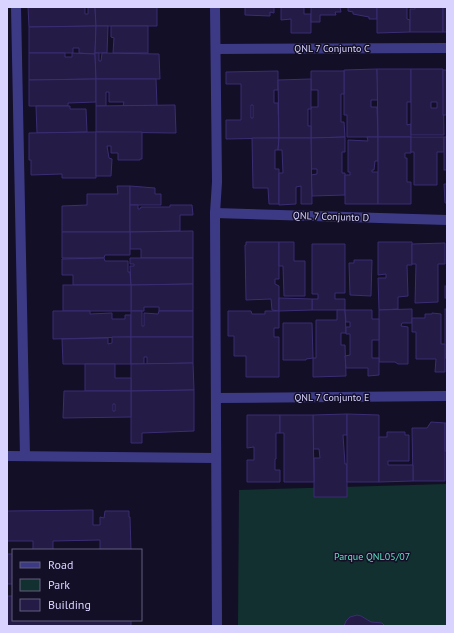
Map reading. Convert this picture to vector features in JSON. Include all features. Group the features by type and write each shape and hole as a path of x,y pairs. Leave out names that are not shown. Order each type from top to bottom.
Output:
{"street":[{"path":"16,7 25,456"},
{"path":"216,7 217,182 215,213 215,458 217,626"},
{"name":"QNL 7 Conjunto C","path":"216,49 447,48"},
{"name":"QNL 7 Conjunto D","path":"215,213 447,220"},
{"name":"QNL 7 Conjunto E","path":"216,398 447,396"},
{"path":"7,456 215,458"}],"green space":[{"name":"Parque QNL05/07","path":"447,484 447,626 238,626 239,490"}],"building":[{"path":"28,7 85,7 85,14 88,14 88,7 95,7 96,26 29,27"},
{"path":"95,7 157,7 157,26 96,26"},
{"path":"245,7 274,7 274,13 270,12 270,16 245,15"},
{"path":"281,7 304,7 304,14 311,14 311,33 291,33 291,19 281,20"},
{"path":"311,7 340,7 341,12 335,12 336,15 320,15 320,22 311,22"},
{"path":"348,7 377,7 377,19 369,19 369,17 353,14 353,12 348,11"},
{"path":"377,7 407,7 407,19 410,20 410,32 377,33"},
{"path":"415,7 443,7 443,32 410,32 410,9 415,9"},
{"path":"443,7 447,7 447,32 443,32"},
{"path":"96,26 95,54 79,53 79,48 73,48 73,53 29,53 29,27"},
{"path":"96,26 108,26 107,53 95,53"},
{"path":"111,26 148,26 148,53 113,53 114,38 111,37"},
{"path":"29,53 65,53 65,57 72,57 72,53 95,54 96,79 29,80"},
{"path":"95,53 99,53 99,61 101,61 102,53 159,54 160,79 96,79"},
{"path":"377,69 378,100 371,100 371,107 377,107 378,137 347,137 347,115 344,115 344,70"},
{"path":"377,69 411,69 411,102 407,102 407,125 411,124 411,137 378,137"},
{"path":"411,69 443,69 444,135 411,135","holes":["431,102 437,102 437,108 431,108"]},
{"path":"443,70 447,70 447,115 443,115"},
{"path":"278,71 278,90 274,90 274,103 278,103 279,138 226,139 226,120 241,120 241,84 226,84 226,72","holes":["251,105 253,105 253,118 251,118"]},
{"path":"311,71 344,71 344,94 341,94 341,122 344,122 345,137 311,138 311,107 318,107 318,90 311,90"},
{"path":"96,79 96,102 68,103 68,106 29,106 29,80"},
{"path":"96,79 156,79 157,106 123,106 124,102 109,102 109,92 106,92 106,106 96,106"},
{"path":"311,79 311,109 308,109 308,126 311,126 311,138 279,138 278,80"},
{"path":"175,105 176,133 96,132 96,106"},
{"path":"36,106 70,106 70,109 86,109 87,132 37,133"},
{"path":"96,132 96,178 62,178 62,174 31,175 31,160 29,160 29,133"},
{"path":"96,132 142,132 142,159 118,160 118,153 111,153 111,146 107,146 109,158 112,159 111,176 96,176"},
{"path":"345,137 345,152 342,152 342,173 345,173 345,195 312,196 311,175 317,174 317,169 311,169 311,138"},
{"path":"367,137 378,137 378,161 375,161 374,170 372,170 372,172 378,172 378,204 345,204 345,175 350,175 350,172 348,172 348,140 368,141"},
{"path":"378,137 411,137 411,153 405,153 405,158 407,158 407,182 411,182 411,204 378,204"},
{"path":"411,137 444,137 444,152 437,152 437,185 414,185 414,152 411,152"},
{"path":"444,137 447,137 447,170 444,170"},
{"path":"252,138 279,138 278,150 275,150 275,169 279,169 279,204 269,204 268,188 253,188"},
{"path":"279,138 311,138 312,204 301,204 301,186 296,187 296,204 279,205 279,173 283,173 282,150 278,150"},
{"path":"444,184 447,184 447,203 445,203"},
{"path":"117,186 130,186 130,232 62,232 62,206 87,205 87,194 118,194"},
{"path":"130,186 155,188 155,194 161,194 161,205 130,205"},
{"path":"130,205 138,205 138,209 140,209 141,207 192,205 193,215 180,215 180,231 130,232"},
{"path":"193,231 193,258 141,258 141,249 130,249 130,232"},
{"path":"62,232 130,232 130,255 105,255 104,258 62,258"},
{"path":"246,242 279,242 279,279 275,279 275,284 279,286 279,311 272,310 271,299 246,300"},
{"path":"279,242 294,242 294,261 305,261 305,296 284,296 283,266 279,266"},
{"path":"378,242 412,242 412,265 407,265 408,296 398,297 398,309 379,310 378,278 386,278 386,274 378,275"},
{"path":"445,243 445,264 438,264 438,302 415,303 416,264 412,264 412,244"},
{"path":"312,244 345,244 345,293 335,293 335,299 345,299 345,310 312,310 312,299 318,299 318,294 312,294"},
{"path":"104,258 105,261 128,261 128,272 130,272 131,285 73,285 73,275 62,275 62,259"},
{"path":"130,258 193,258 193,284 131,285 130,266 134,266 134,264 130,264"},
{"path":"354,260 372,260 371,296 350,295 349,263 354,263"},
{"path":"193,284 193,311 159,311 159,307 144,307 144,311 131,311 131,285"},
{"path":"63,285 131,285 131,311 63,311"},
{"path":"445,286 447,286 447,298 445,298"},
{"path":"279,298 312,299 312,310 279,311"},
{"path":"412,309 412,323 402,323 401,326 408,327 408,364 379,362 379,310"},
{"path":"445,309 447,309 447,358 445,358"},
{"path":"337,310 345,310 346,333 341,333 341,345 345,345 346,376 313,377 313,358 316,358 316,320 337,320"},
{"path":"345,310 372,310 372,319 379,319 379,340 372,340 372,358 379,358 379,375 368,376 368,368 346,368 345,356 350,355 350,334 346,334 346,327 350,327 350,322 346,322"},
{"path":"53,311 90,311 90,314 112,313 112,319 125,319 125,315 131,315 131,337 53,339"},
{"path":"131,311 142,311 142,326 144,326 144,313 158,314 159,311 193,311 193,337 131,337"},
{"path":"228,311 251,311 252,314 265,314 265,311 279,311 279,328 274,328 274,337 279,337 279,377 246,377 246,356 234,356 234,336 228,336"},
{"path":"425,314 441,314 441,344 445,344 445,372 435,372 436,359 416,359 416,332 412,332 412,318 425,318"},
{"path":"283,323 312,323 313,358 306,360 283,360"},
{"path":"112,337 131,337 131,364 63,364 62,339 108,338 108,344 112,343"},
{"path":"131,337 193,337 193,363 147,364 147,357 144,357 144,364 131,364"},
{"path":"193,363 194,390 131,391 131,364"},
{"path":"85,364 115,364 115,378 131,378 131,391 85,391"},
{"path":"194,390 194,431 142,433 142,443 131,443 131,391"},
{"path":"64,391 131,391 131,417 63,418","holes":["113,404 115,404 115,411 113,411"]},
{"path":"347,414 347,435 343,435 345,464 347,464 347,497 314,497 314,458 320,458 319,449 313,449 313,415"},
{"path":"347,414 379,415 379,482 347,482"},
{"path":"247,415 280,415 280,433 276,433 275,470 280,470 280,482 247,482 247,460 254,460 254,447 247,448"},
{"path":"280,415 313,415 314,482 284,482 284,433 280,433"},
{"path":"431,422 445,423 445,481 413,481 412,428 427,428"},
{"path":"445,423 447,423 447,451 445,451"},
{"path":"387,432 405,432 405,435 409,435 409,461 388,461 388,465 413,465 413,481 379,482 379,437 387,437"},
{"path":"93,510 93,525 100,525 100,517 104,518 105,511 129,511 131,549 100,549 100,540 53,541 53,549 33,549 33,541 7,541 7,511"},
{"path":"7,554 12,554 12,584 7,584"},
{"path":"7,596 12,596 12,621 131,621 131,626 7,626"},
{"path":"357,615 371,622 382,623 385,626 344,626 350,617"}]}
